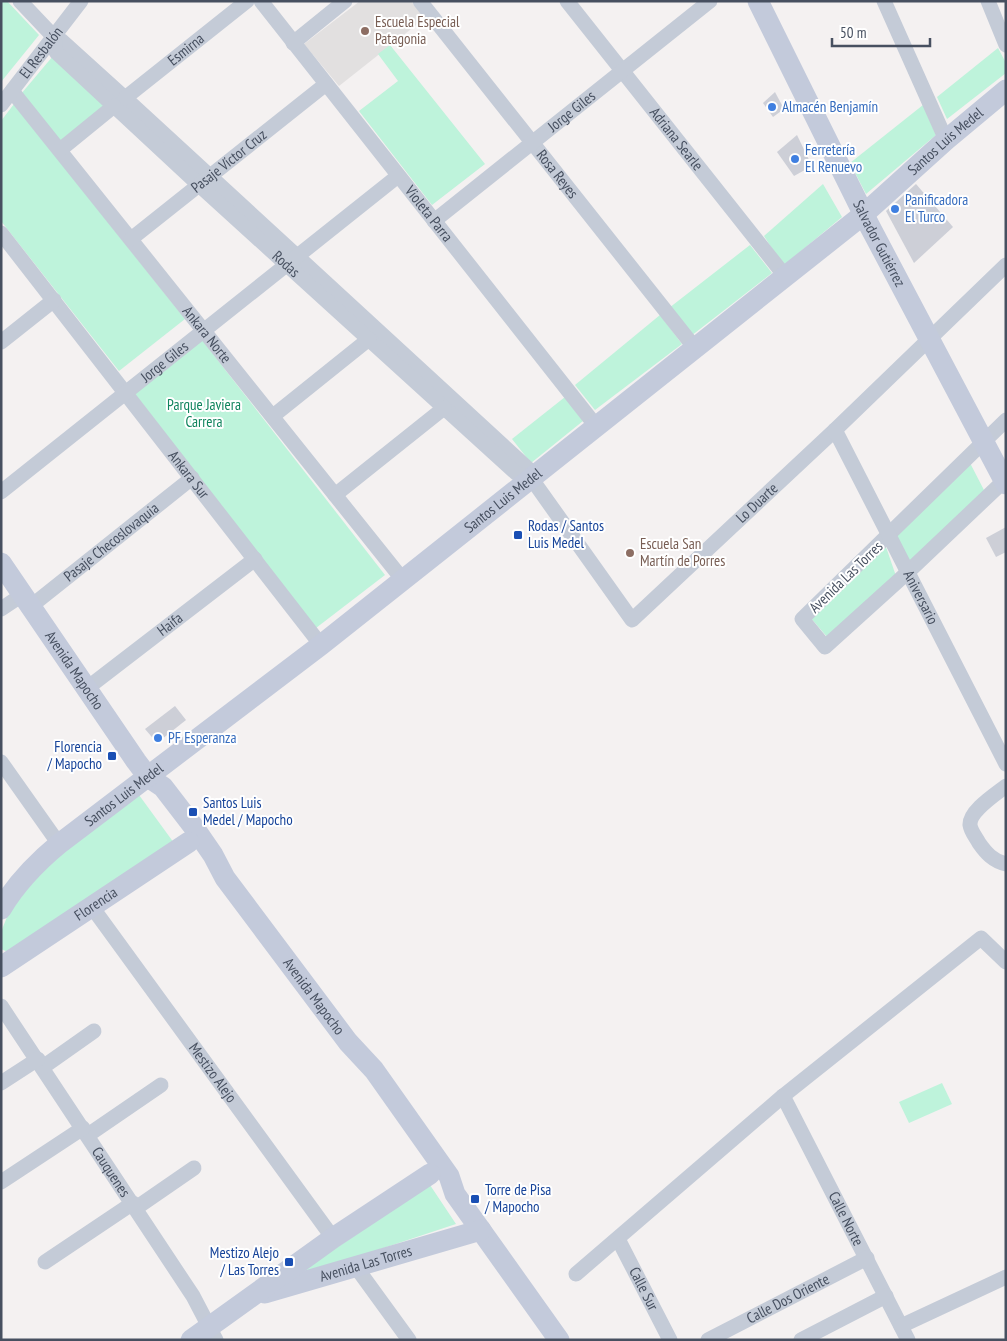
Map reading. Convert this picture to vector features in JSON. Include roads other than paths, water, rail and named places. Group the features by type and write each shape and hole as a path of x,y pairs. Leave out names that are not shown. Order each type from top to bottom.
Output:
{"main road":[{"name":"Salvador Gutiérrez","path":"758,1 864,214 1005,481"},
{"name":"Santos Luis Medel","path":"1,909 32,868 59,844 322,645 864,214 946,140 1006,90"},
{"name":"Avenida Mapocho","path":"1,563 148,777 163,787 212,867 225,878 348,1042 374,1070 445,1171 452,1182 455,1194 559,1340"},
{"name":"Florencia","path":"1,966 92,907 191,834"},
{"name":"Avenida Mapocho","path":"348,1042 359,1071 430,1174 440,1185 455,1194"},
{"name":"Avenida Las Torres","path":"191,1340 213,1333 251,1297 333,1238 430,1174"},
{"name":"Avenida Las Torres","path":"251,1297 481,1230"}],"street":[{"name":"Rodas","path":"20,1 54,36 62,40 120,102 204,181 533,477"},
{"name":"El Resbalón","path":"1,105 81,1"},
{"name":"Esmirna","path":"60,150 247,1"},
{"name":"Violeta Parra","path":"260,1 596,426"},
{"path":"293,43 345,1"},
{"name":"Rosa Reyes","path":"420,1 695,348"},
{"name":"Adriana Searle","path":"567,1 786,276"},
{"name":"Jorge Giles","path":"434,221 710,1"},
{"path":"884,1 946,140"},
{"path":"988,1 1006,45"},
{"name":"Pasaje Víctor Cruz","path":"131,239 326,84"},
{"name":"Ankara Norte","path":"12,91 403,580"},
{"name":"Jorge Giles","path":"1,492 398,176"},
{"name":"Ankara Sur","path":"1,233 322,645"},
{"name":"Rodas","path":"292,261 369,339 516,473 533,477"},
{"name":"Lo Duarte","path":"533,477 632,620 835,430 1006,265"},
{"path":"1,342 54,300"},
{"path":"273,416 369,339"},
{"path":"335,495 444,408"},
{"name":"Avenida Las Torres","path":"1005,481 825,647 802,619 1006,420"},
{"name":"Aniversario","path":"835,430 1006,764"},
{"name":"Pasaje Checoslovaquia","path":"1,609 26,601 192,478"},
{"name":"Haifa","path":"86,689 255,559"},
{"path":"1,762 59,844"},
{"path":"1006,786 974,814 970,823 972,831 988,855 994,860 1006,864"},
{"name":"Mestizo Alejo","path":"92,907 333,1238"},
{"path":"576,1274 783,1096 981,938 1006,962"},
{"name":"Cauquenes","path":"1,1006 41,1063 193,1296 213,1333"},
{"path":"1,1083 41,1063 94,1032"},
{"path":"1,1182 161,1085"},
{"name":"Calle Norte","path":"783,1096 908,1340"},
{"path":"45,1262 194,1168"},
{"name":"Calle Sur","path":"618,1238 670,1340"},
{"name":"Calle Dos Oriente","path":"708,1340 867,1258"},
{"path":"356,1267 409,1340"},
{"path":"901,1326 1006,1277"},
{"path":"801,1340 886,1296"}],"place":[{"name":"Escuela Especial Patagonia","path":"365,31"},
{"name":"Almacén Benjamín","path":"772,107"},
{"name":"Ferretería El Renuevo","path":"795,159"},
{"name":"Panificadora El Turco","path":"895,209"},
{"name":"Rodas / Santos Luis Medel","path":"518,535"},
{"name":"Escuela San Martín de Porres","path":"630,553"},
{"name":"PF Esperanza","path":"158,738"},
{"name":"Florencia / Mapocho","path":"112,756"},
{"name":"Santos Luis Medel / Mapocho","path":"193,812"},
{"name":"Torre de Pisa / Mapocho","path":"475,1199"},
{"name":"Mestizo Alejo / Las Torres","path":"289,1262"}],"park label":[{"name":"Parque Javiera Carrera","path":"204,414"}]}
